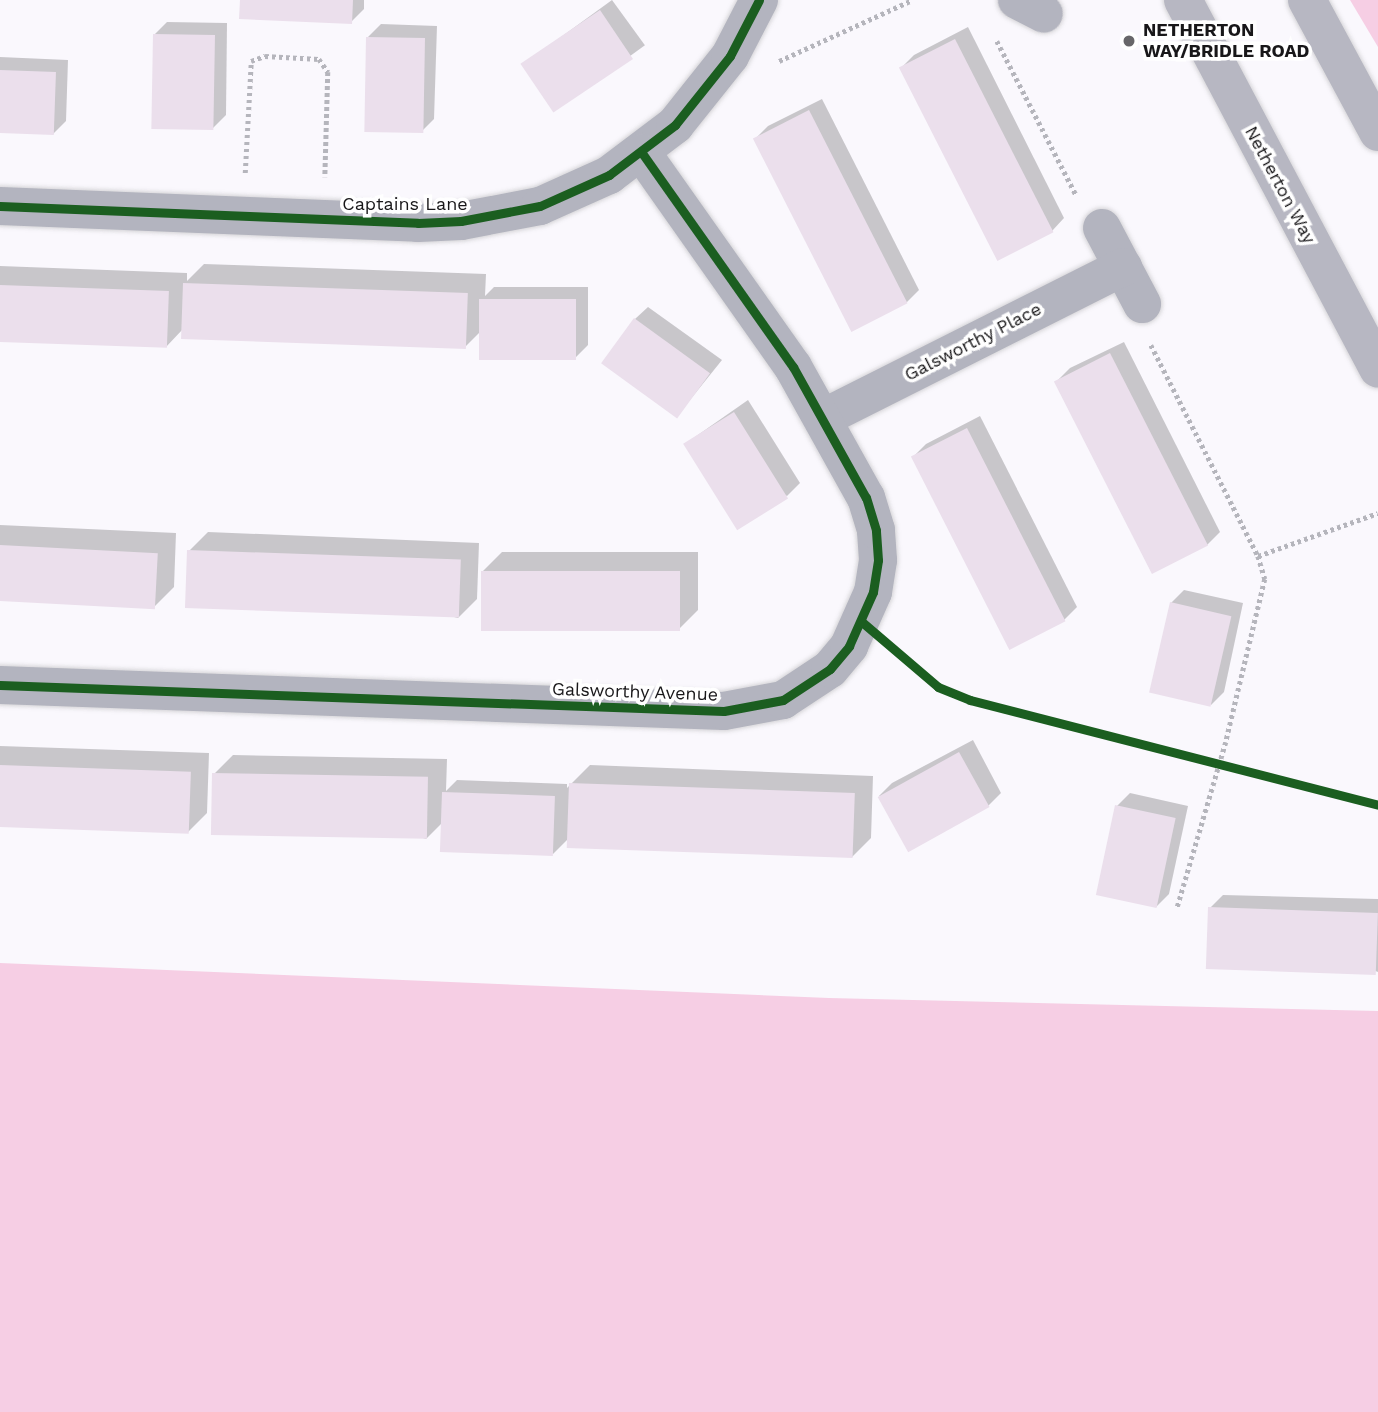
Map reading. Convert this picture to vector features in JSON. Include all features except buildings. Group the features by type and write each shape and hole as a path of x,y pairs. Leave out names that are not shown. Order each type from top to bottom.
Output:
{"main road":[{"name":"Netherton Way","path":"1183,0 1378,369"},
{"path":"1307,0 1378,132"}],"street":[{"name":"Captains Lane","path":"0,206 418,223 501,216 576,192 642,153 701,98 730,56 759,0"},
{"name":"Galsworthy Avenue","path":"0,685 724,711 783,700 830,669 849,646 873,592 878,560 876,530 866,498 793,367 642,153"},
{"path":"1091,215 1142,304"},
{"name":"Galsworthy Place","path":"823,418 1123,267"}],"path":[{"path":"775,63 912,0"},
{"path":"994,36 1091,215"},
{"path":"244,216 249,70 251,61 265,56 319,59 326,66 323,219"},
{"path":"1150,341 1258,556 1265,594 1177,908"},
{"path":"1258,556 1378,513"},
{"path":"1205,761 1232,768"}],"shaded area":[{"path":"1350,0 1378,0 1378,47"},
{"path":"0,963 829,998 1378,1011 1378,1412 0,1412"}],"cycle path":[{"path":"0,206 418,223 461,221 540,206 609,175 675,125 730,56 759,0"},
{"path":"0,685 724,711 783,700 830,669 849,646 873,592 878,560 876,530 866,498 793,367 642,153"},
{"path":"862,622 938,687 970,700 1378,805"}],"place":[{"name":"NETHERTON WAY/BRIDLE ROAD","path":"1129,41"}]}
